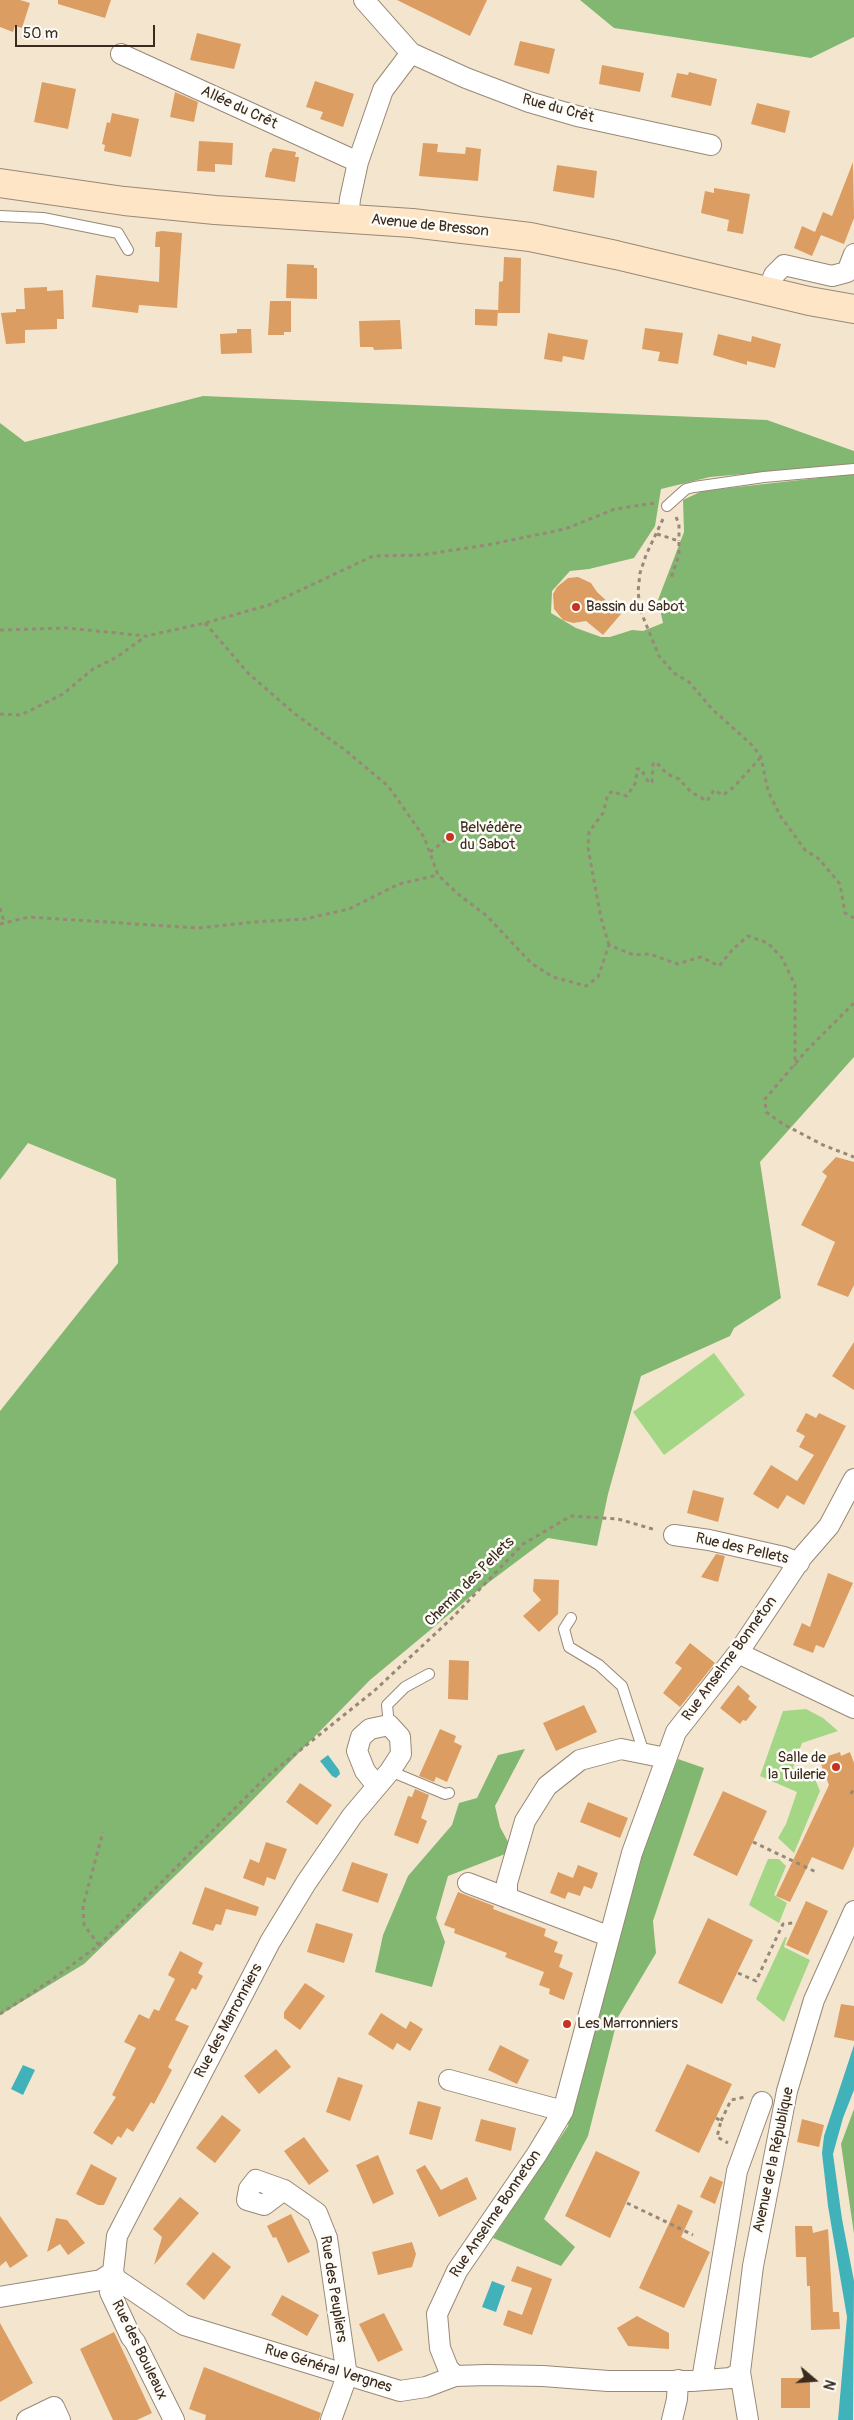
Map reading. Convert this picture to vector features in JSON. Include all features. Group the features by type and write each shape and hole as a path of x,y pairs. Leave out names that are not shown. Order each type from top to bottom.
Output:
{"street":[{"name":"Rue du Crêt","path":"364,0 411,53 466,78 529,102 577,116 711,145"},
{"path":"348,219 358,162 383,90 411,53"},
{"name":"Allée du Crêt","path":"121,54 358,162"},
{"name":"Avenue de Bresson","path":"0,183 124,201 215,210 412,223 530,236 854,309"},
{"path":"768,291 774,275 784,265 832,276 847,272 854,254"},
{"name":"Rue des Pellets","path":"674,1535 709,1540 784,1557 799,1563 829,1526 854,1479"},
{"name":"Rue Anselme Bonneton","path":"455,2376 448,2368 440,2348 437,2314 457,2271 537,2154 563,2111 608,1936 632,1853 676,1732 738,1653 799,1563"},
{"path":"738,1653 854,1708"},
{"path":"383,1779 365,1771 357,1751 361,1737 388,1715"},
{"name":"Rue des Marronniers","path":"115,2275 117,2236 266,1950 306,1883 352,1816 401,1754 400,1736 388,1715"},
{"path":"507,1898 508,1883 525,1821 547,1786 580,1760 621,1749 666,1758"},
{"path":"468,1883 608,1936"},
{"name":"Avenue de la République","path":"748,2420 740,2372 753,2266 787,2091 814,2000 854,1911"},
{"path":"448,2080 563,2111"},
{"path":"702,2380 737,2171 762,2102"},
{"name":"Rue des Peupliers","path":"284,2190 317,2213 327,2238 347,2376"},
{"path":"0,2297 101,2280 115,2275"},
{"name":"Rue Général Vergnes","path":"115,2275 184,2325 400,2391 426,2387 455,2376 487,2374 608,2381 702,2380 731,2378 740,2372"},
{"name":"Rue des Bouleaux","path":"115,2275 110,2292 130,2337 135,2342 174,2420"},
{"path":"331,2420 347,2376"},
{"path":"672,2420 677,2399 678,2380"},
{"path":"27,2420 54,2407 60,2420"}],"lane":[{"path":"0,216 43,218 118,233 128,250"},
{"path":"667,506 686,489 694,487 764,476 854,468"},
{"path":"571,1618 564,1629 569,1647 599,1665 622,1686 644,1753"},
{"path":"388,1715 405,1687 429,1674"},
{"path":"383,1779 445,1794 449,1793"}],"path":[{"path":"0,630 67,628 146,636 204,624 270,605 373,556 421,555 488,545 565,529 615,509 653,503 667,506 679,524 679,555 671,578"},
{"path":"667,506 657,534 646,555 640,573 638,592 641,612 659,656 674,673 698,690 712,709 752,745 761,757 768,791 781,817 805,850 819,859 840,884 845,913 854,918"},
{"path":"657,534 679,541"},
{"path":"204,624 248,673 295,714 345,750 388,786 424,837 438,875 458,894 487,916 531,963 553,977 586,986 598,977 609,945 601,918 588,848 589,832 603,813 608,794 613,791 627,796 636,782 637,769 641,769 649,783 652,782 653,764 656,762 667,774 679,779 690,792 707,801 714,790 724,795 734,787 761,757"},
{"path":"0,714 21,715 63,694 94,669 117,657 146,636"},
{"path":"430,852 447,839"},
{"path":"0,908 2,923 29,917 198,928 305,919 349,909 399,884 438,875"},
{"path":"609,945 634,955 650,954 677,964 701,957 719,966 733,949 748,936 768,943 782,958 795,985 795,1066"},
{"path":"854,1003 806,1051 795,1066 765,1098 766,1112 783,1124 823,1145 854,1157"},
{"name":"Chemin des Pellets","path":"0,2014 50,1981 99,1945 264,1779 374,1691 452,1618 523,1544 571,1516 618,1519 674,1535"},
{"path":"851,1794 854,1787"},
{"path":"99,1945 84,1925 83,1906 103,1832"},
{"path":"753,1842 816,1872"},
{"path":"738,1973 756,1982 783,1924 793,1923"},
{"path":"745,2151 717,2137 722,2121 731,2100 742,2096 762,2102"},
{"path":"716,2118 722,2121"},
{"path":"627,2203 693,2235"}],"green space":[{"path":"580,0 854,0 854,37 811,58 614,28"},
{"path":"203,396 767,420 854,451 854,464 710,477 661,489 655,526 634,558 589,569 570,571 552,591 551,613 576,628 601,637 610,637 632,630 643,631 663,623 658,600 684,532 683,500 702,491 854,474 854,1057 760,1162 781,1298 734,1328 730,1336 641,1376 608,1494 597,1546 548,1538 476,1592 370,1680 239,1814 84,1964 0,2015 0,1411 118,1263 116,1179 28,1143 0,1180 0,423 25,442"},
{"path":"714,1353 745,1395 664,1455 633,1412"},
{"path":"806,1709 823,1718 838,1731 802,1743 793,1768 815,1779 820,1791 794,1853 778,1838 786,1824 797,1792 760,1776 783,1711"},
{"path":"525,1749 495,1806 500,1827 513,1851 448,1876 436,1918 445,1942 432,1987 375,1972 383,1935 408,1876 452,1825 459,1803 477,1798 498,1755"},
{"path":"678,1759 704,1768 653,1921 656,1953 618,2017 588,2136 544,2219 575,2247 561,2266 493,2238 568,2126 571,2097 638,1861"},
{"path":"768,1859 779,1859 786,1866 774,1895 787,1903 779,1923 749,1905"},
{"path":"785,1937 787,1937 784,1947 810,1960 784,2022 756,1999"},
{"path":"854,2109 854,2234 841,2144"}],"water":[{"path":"328,1755 339,1770 340,1774 336,1778 332,1776 320,1761"},
{"path":"854,2045 854,2090 843,2118 833,2154 842,2219 854,2281 853,2420 838,2420 847,2317 828,2206 822,2153 824,2136"},
{"path":"23,2065 35,2070 23,2095 11,2089"},
{"path":"492,2281 505,2286 496,2312 482,2307"}],"building":[{"path":"0,0 20,0 30,3 22,28 15,26 13,32 0,27"},
{"path":"58,0 111,0 105,18 58,4"},
{"path":"397,0 487,0 470,36"},
{"path":"197,33 241,44 234,69 190,60"},
{"path":"520,41 555,49 549,74 514,65"},
{"path":"602,65 644,73 640,92 599,84"},
{"path":"689,72 717,79 711,106 671,97 677,73 688,75"},
{"path":"315,81 354,94 343,127 320,119 323,112 306,107"},
{"path":"42,82 76,89 68,129 34,122"},
{"path":"175,92 198,102 194,122 170,117"},
{"path":"757,103 790,111 785,133 751,124"},
{"path":"112,113 139,119 131,157 104,151 105,145 102,144 107,122 110,123"},
{"path":"199,141 233,143 232,165 215,164 215,172 197,171"},
{"path":"423,143 438,144 437,152 465,154 466,147 481,149 478,181 419,176"},
{"path":"273,148 296,152 295,157 299,157 295,182 265,177 270,152"},
{"path":"853,162 854,218 844,244 821,235 812,256 794,248 802,226 815,232 823,212 832,216"},
{"path":"557,165 597,171 594,198 553,191"},
{"path":"714,188 750,194 743,234 727,231 729,220 701,213 705,191 714,193"},
{"path":"156,232 182,233 177,308 139,305 138,313 92,307 96,275 159,282 160,247 155,247"},
{"path":"504,257 521,258 520,313 498,313 499,282 503,281"},
{"path":"287,264 314,265 314,268 317,268 317,299 286,298"},
{"path":"47,287 47,291 63,290 64,319 57,319 57,329 25,330 25,343 6,344 1,313 25,309 24,288"},
{"path":"270,301 291,301 291,332 284,332 284,335 268,335"},
{"path":"475,309 498,310 497,326 475,325"},
{"path":"400,320 402,349 374,350 373,347 360,347 359,321"},
{"path":"645,328 683,333 678,364 658,361 660,352 642,349"},
{"path":"237,329 251,329 252,353 221,354 220,334 237,333"},
{"path":"548,333 588,340 584,360 563,356 562,362 544,359"},
{"path":"718,334 751,342 752,336 781,344 775,368 747,361 747,365 713,355"},
{"name":"Bassin du Sabot","path":"578,577 591,583 597,592 621,614 603,635 586,621 573,623 563,620 554,609 553,594 557,587 568,578"},
{"path":"836,1157 854,1162 854,1285 848,1297 817,1285 835,1242 801,1225 827,1176 822,1172"},
{"path":"854,1342 854,1390 832,1376"},
{"path":"806,1413 816,1418 819,1413 846,1426 804,1505 787,1495 778,1509 753,1494 771,1465 797,1481 814,1455 799,1447 805,1436 796,1431"},
{"path":"693,1490 724,1498 718,1522 687,1513"},
{"path":"716,1554 725,1556 718,1582 701,1577"},
{"path":"828,1573 853,1583 824,1648 816,1645 813,1653 793,1645 802,1623 810,1627"},
{"path":"534,1579 559,1580 558,1614 539,1632 523,1616 541,1600 533,1591"},
{"path":"690,1643 715,1663 680,1707 663,1693 682,1668 675,1663"},
{"path":"449,1660 469,1661 468,1700 448,1699"},
{"path":"738,1685 750,1696 748,1699 757,1707 746,1721 743,1720 740,1724 720,1708"},
{"path":"584,1705 597,1732 556,1751 543,1723"},
{"path":"440,1729 456,1736 454,1742 462,1746 447,1782 436,1777 434,1782 419,1776"},
{"path":"840,1752 841,1756 850,1752 854,1763 854,1846 843,1870 812,1857 790,1902 776,1896 829,1785 819,1759"},
{"path":"300,1783 332,1805 317,1825 286,1802"},
{"path":"415,1789 429,1795 421,1818 427,1821 418,1844 394,1835 408,1796 412,1797"},
{"path":"723,1791 767,1811 737,1876 693,1855"},
{"path":"588,1802 628,1818 620,1838 580,1822"},
{"path":"266,1842 287,1849 275,1880 267,1877 264,1886 243,1878 250,1859 259,1863"},
{"path":"352,1862 388,1874 378,1903 342,1891"},
{"path":"578,1865 598,1873 592,1889 584,1886 580,1896 568,1892 565,1899 550,1893 558,1872 573,1878"},
{"path":"205,1887 259,1907 256,1916 226,1909 221,1925 216,1924 213,1931 192,1924"},
{"path":"458,1892 494,1906 493,1909 546,1929 544,1936 558,1942 554,1952 563,1955 559,1967 573,1973 564,2000 549,1994 550,1989 539,1985 544,1972 505,1957 507,1953 454,1933 455,1929 444,1925"},
{"path":"806,1901 828,1911 808,1955 786,1945"},
{"path":"708,1918 753,1940 722,2004 678,1983"},
{"path":"316,1923 353,1934 344,1963 307,1952"},
{"path":"180,1951 203,1963 198,1973 203,1976 196,1990 192,1988 175,2020 189,2026 168,2067 172,2070 154,2104 151,2102 133,2132 127,2128 121,2138 118,2136 112,2145 93,2133 116,2097 112,2095 136,2048 124,2042 139,2014 149,2019 154,2009 159,2011 175,1979 168,1975"},
{"path":"305,1983 325,1996 300,2030 284,2018 284,2012"},
{"path":"841,2004 854,2006 854,2041 834,2037"},
{"path":"381,2013 406,2029 410,2021 423,2029 410,2051 397,2043 393,2050 368,2034"},
{"path":"500,2045 529,2060 517,2084 488,2070"},
{"path":"276,2049 291,2067 259,2094 244,2076"},
{"path":"687,2064 732,2084 699,2153 655,2131"},
{"path":"338,2077 363,2085 350,2121 326,2112"},
{"path":"418,2101 441,2107 432,2140 409,2134"},
{"path":"222,2115 241,2130 215,2163 196,2148"},
{"path":"481,2119 516,2128 511,2151 475,2141"},
{"path":"802,2119 824,2125 819,2147 797,2142"},
{"path":"304,2137 329,2171 309,2185 284,2151"},
{"path":"596,2151 640,2172 610,2238 565,2216"},
{"path":"378,2155 394,2194 373,2204 356,2165"},
{"path":"91,2164 117,2178 104,2205 98,2205 76,2194"},
{"path":"425,2165 441,2190 467,2177 477,2199 439,2217 416,2170"},
{"path":"710,2176 723,2182 715,2204 700,2197"},
{"path":"180,2197 199,2213 154,2265 162,2237 153,2229"},
{"path":"678,2204 693,2211 681,2237 710,2252 684,2308 639,2288"},
{"path":"291,2214 310,2252 288,2263 276,2237 273,2238 267,2226"},
{"path":"0,2216 28,2256 10,2268 6,2261 0,2266"},
{"path":"56,2218 67,2220 85,2243 68,2255 60,2244 47,2252"},
{"path":"795,2226 812,2226 813,2233 828,2229 833,2312 839,2312 840,2329 811,2330 810,2286 807,2286 806,2257 796,2257"},
{"path":"412,2242 416,2254 412,2267 378,2275 372,2252"},
{"path":"213,2252 231,2267 204,2300 186,2284"},
{"path":"517,2266 552,2279 532,2335 503,2325 508,2310 522,2315 532,2288 511,2281"},
{"path":"282,2295 319,2315 307,2336 271,2315"},
{"path":"384,2313 403,2350 378,2362 359,2324"},
{"path":"637,2316 669,2333 669,2349 628,2346 617,2328"},
{"path":"0,2323 33,2383 0,2402"},
{"path":"114,2332 152,2413 137,2420 113,2420 80,2349"},
{"path":"204,2367 321,2413 319,2420 205,2420 206,2415 189,2409"},
{"path":"781,2378 810,2378 810,2408 781,2408"}],"place":[{"name":"Bassin du Sabot","path":"576,607"},
{"name":"Belvédère du Sabot","path":"450,837"},
{"name":"Salle de la Tuilerie","path":"836,1767"},
{"name":"Les Marronniers","path":"567,2024"}]}
